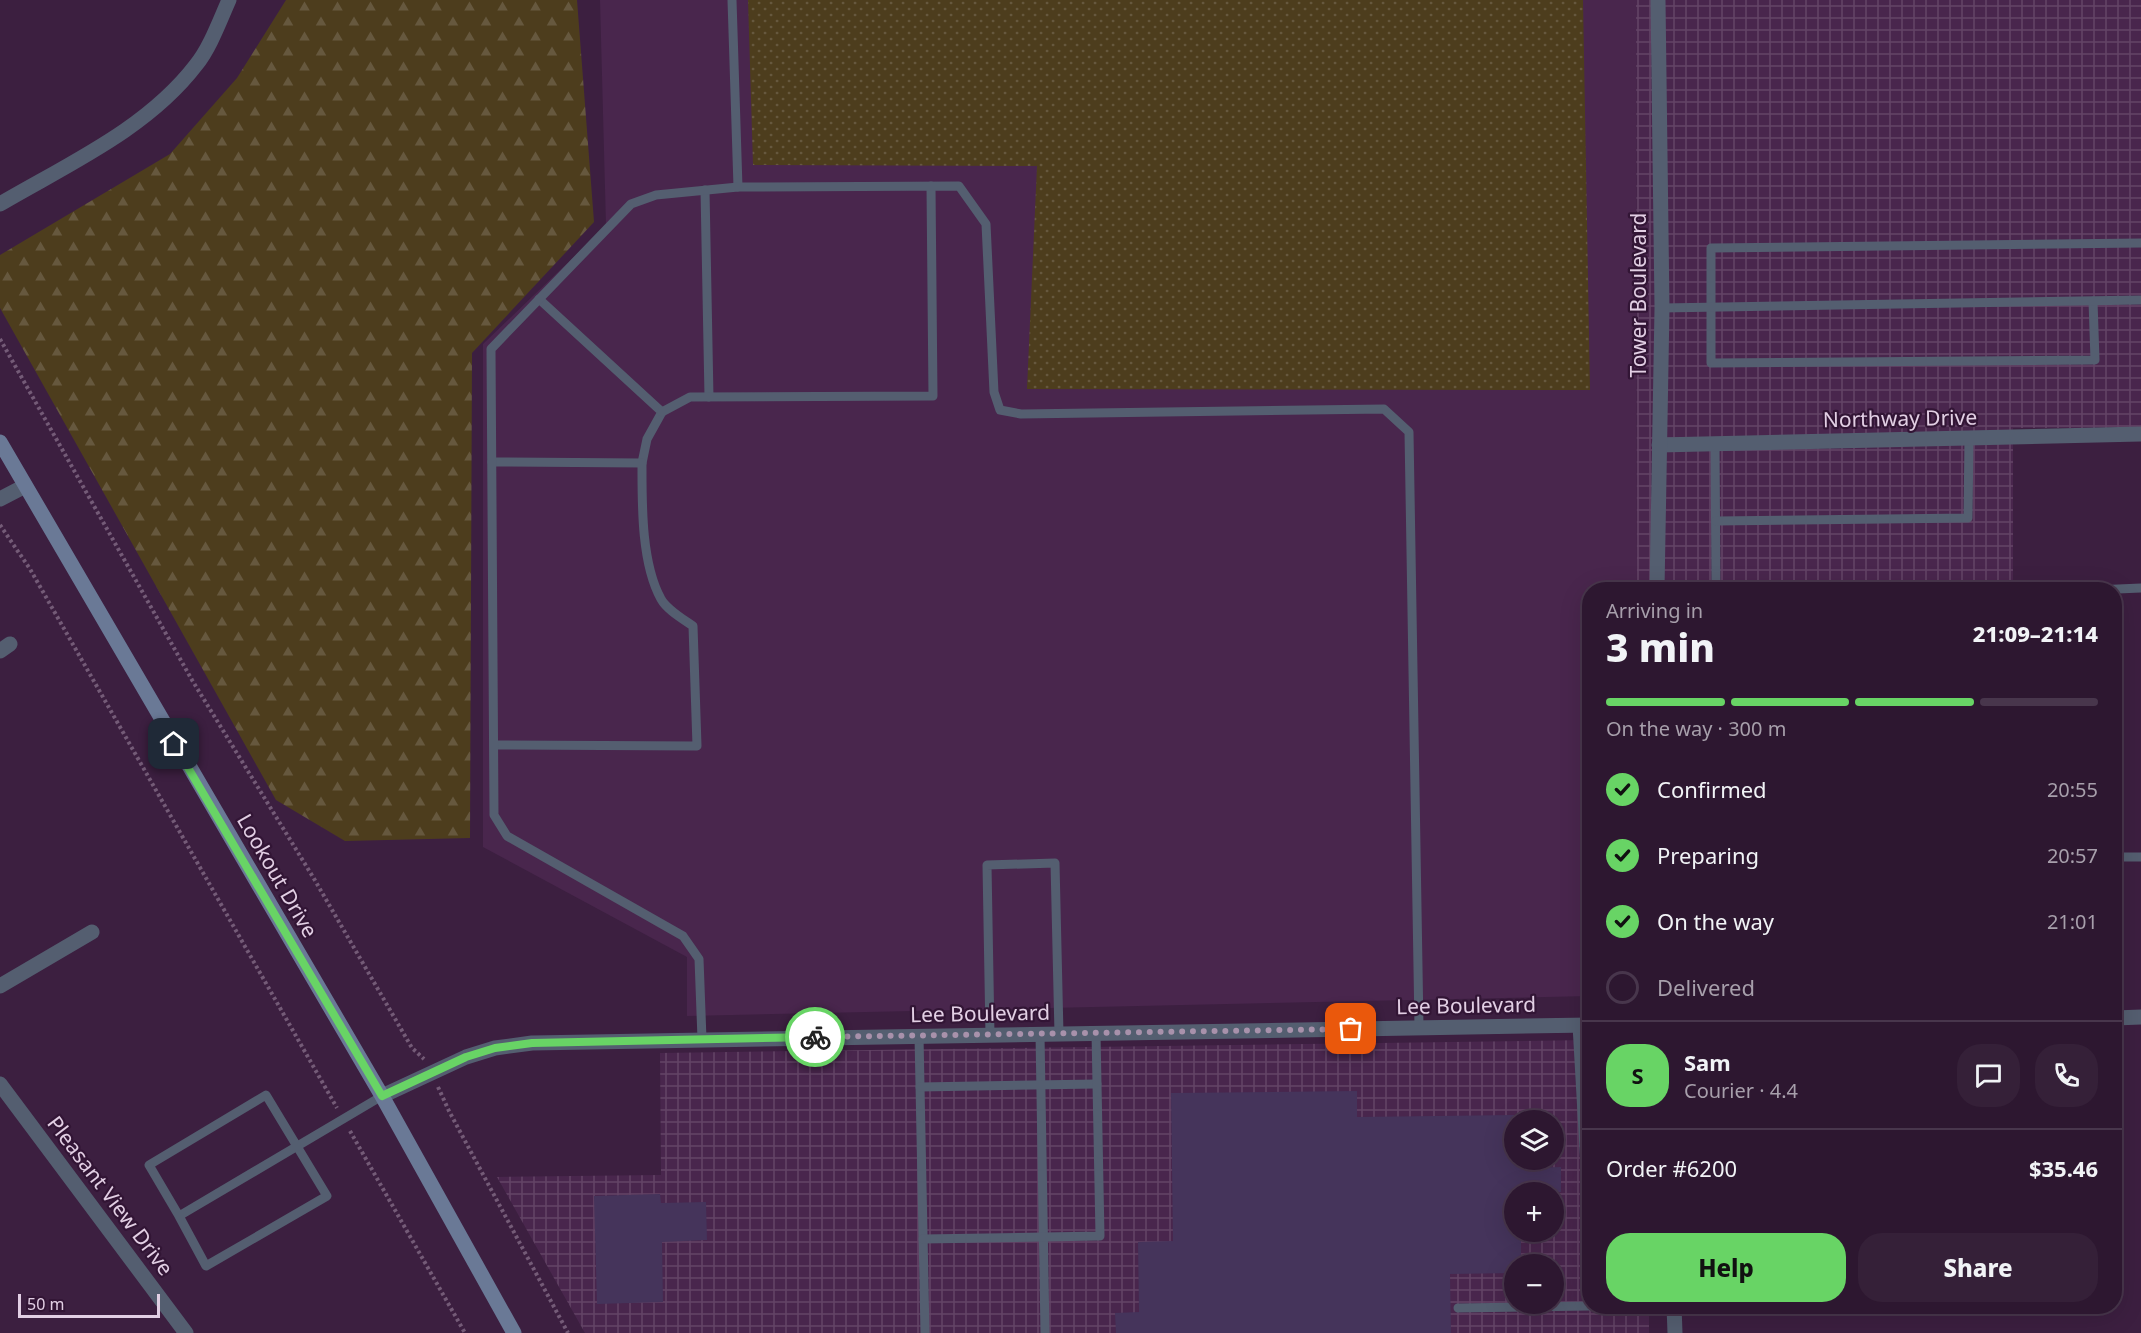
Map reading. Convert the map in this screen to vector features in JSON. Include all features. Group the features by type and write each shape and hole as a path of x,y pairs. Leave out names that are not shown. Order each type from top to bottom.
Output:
{"main road":[{"name":"Lookout Drive","path":"0,442 382,1096 513,1333"}],"street":[{"path":"0,204 128,129 162,101 197,64 229,0"},
{"name":"Tower Boulevard","path":"1657,582 1662,308 1658,0"},
{"name":"Northway Drive","path":"1659,445 2141,434"},
{"path":"0,499 24,486"},
{"path":"0,986 92,932"},
{"path":"2122,1018 2141,1017"},
{"name":"Lee Boulevard","path":"382,1096 466,1057 495,1048 532,1043 1582,1025"},
{"name":"Pleasant View Drive","path":"0,1084 186,1333"},
{"path":"1674,1314 1675,1333"}],"lane":[{"path":"732,0 738,187"},
{"path":"494,745 697,746 693,626 662,601 652,575 643,525 642,463 647,439 662,412 690,398 933,396 931,186"},
{"path":"702,1039 699,959 684,936 507,836 494,815 491,349 631,204 656,195 738,187 959,186 986,224 994,392 1000,410 1021,414 1384,409 1409,432 1419,1027"},
{"path":"705,190 709,398"},
{"path":"2093,301 2095,360 1711,363 1711,248 2141,243"},
{"path":"539,299 662,412"},
{"path":"1662,308 2141,300"},
{"path":"1716,521 1968,518 1969,438"},
{"path":"1715,444 1716,582"},
{"path":"492,462 642,463"},
{"path":"2122,588 2141,588"},
{"path":"2122,857 2141,857"},
{"path":"990,1035 987,865 1055,863 1059,1034"},
{"path":"923,1239 1100,1236 1096,1033"},
{"path":"1040,1034 1045,1333"},
{"path":"919,1036 925,1333"},
{"path":"920,1087 1097,1084"},
{"path":"266,1095 327,1196 206,1266 179,1216 149,1165 266,1095"},
{"path":"179,1216 382,1096"},
{"path":"1458,1308 1582,1306"}],"path":[{"path":"0,339 192,680 313,877 412,1048 421,1055 432,1072 449,1111 568,1333"},
{"path":"0,525 30,569 465,1333"}],"shaded area":[{"path":"600,0 1636,0 1637,582 1582,582 1582,996 687,1016 687,957 483,847 483,344 606,226"},
{"path":"1636,0 2141,0 2141,428 2013,428 2013,582 1637,582"},
{"path":"1582,1040 1582,1314 1649,1314 1649,1333 585,1333 497,1177 661,1175 660,1053"}],"green space":[{"path":"286,0 577,0 594,222 472,353 470,838 345,841 276,800 0,308 0,255 170,154 237,78"},
{"path":"748,0 1583,0 1590,390 1027,389 1037,166 753,165"}],"building":[{"path":"1357,1091 1357,1117 1504,1115 1504,1170 1561,1170 1561,1182 1504,1182 1504,1242 1521,1242 1521,1254 1504,1254 1504,1273 1450,1274 1451,1333 1116,1333 1115,1313 1139,1312 1138,1242 1173,1241 1171,1093"},
{"path":"660,1194 661,1203 706,1202 707,1240 662,1242 663,1302 597,1304 594,1196"}],"way so far":[{"path":"815,1037 1351,1029"}],"route":[{"path":"174,744 382,1096 442,1067 495,1048 532,1043 815,1037"}]}
